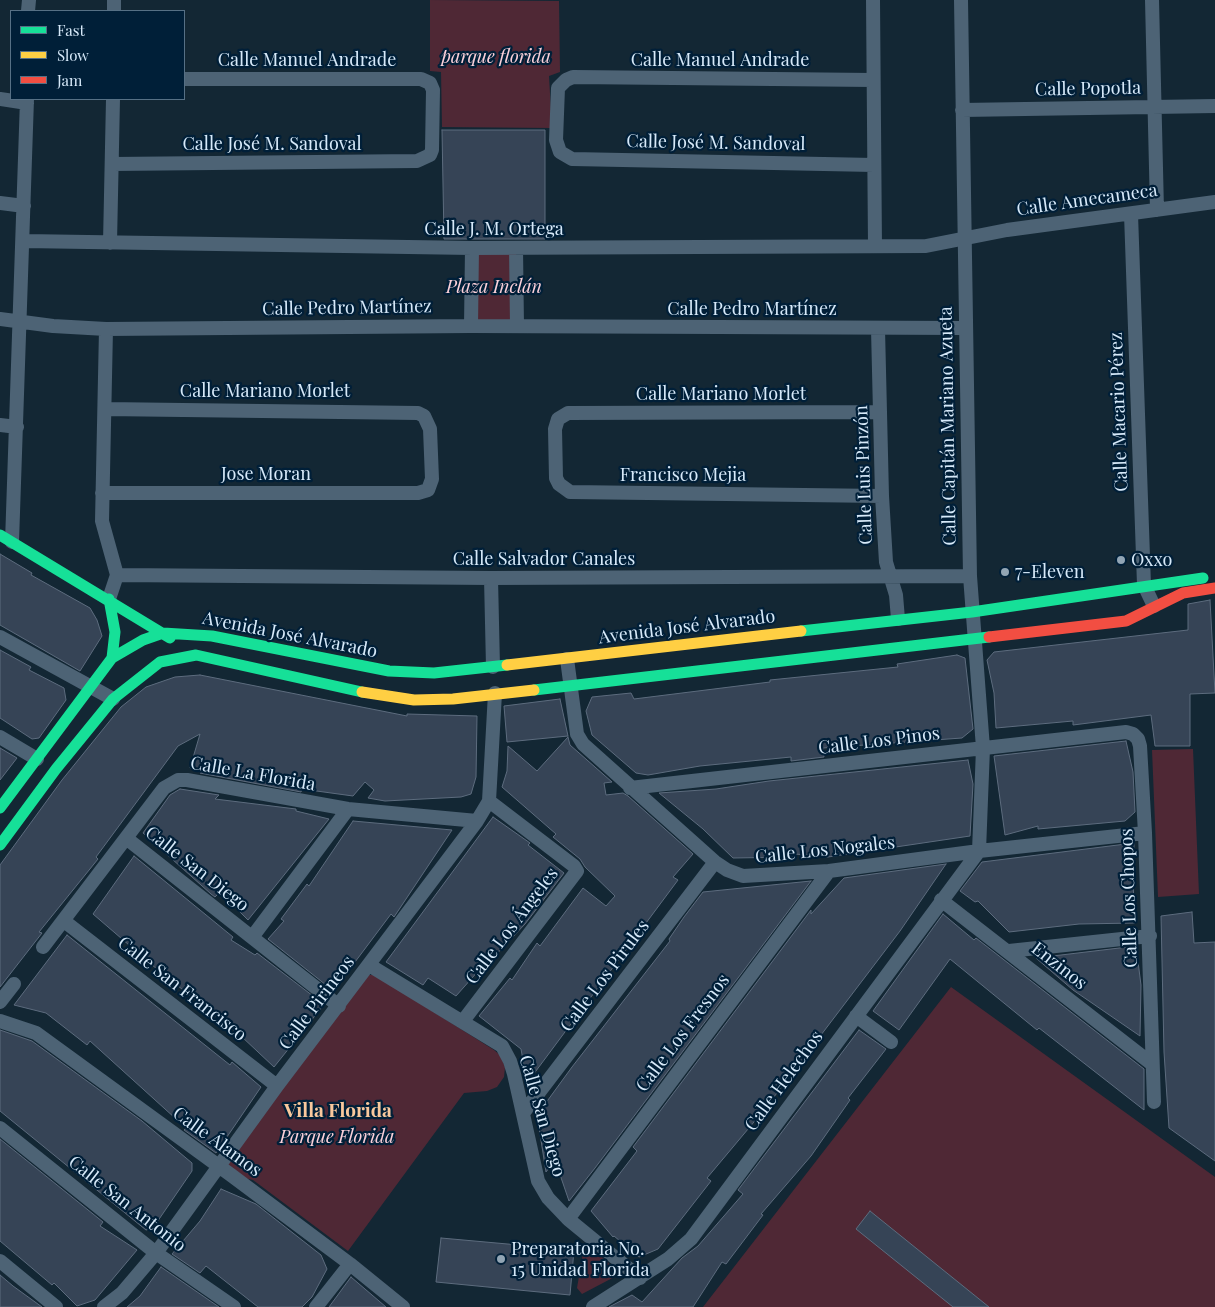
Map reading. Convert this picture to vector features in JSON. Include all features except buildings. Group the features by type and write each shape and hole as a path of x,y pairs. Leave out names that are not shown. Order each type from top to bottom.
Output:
{"street":[{"path":"873,0 875,246"},
{"name":"Calle Capitán Mariano Azueta","path":"960,0 964,328 970,576 983,748 979,851"},
{"path":"1152,0 1157,210"},
{"name":"Calle Manuel Andrade","path":"560,152 556,140 556,95 560,84 572,77 873,80"},
{"name":"Calle Manuel Andrade","path":"185,79 412,78 430,83 433,90 433,144 430,155"},
{"path":"14,100 27,101 17,427 6,539 109,599 196,655 378,696 402,699 453,699 1126,621 1183,593 1215,588"},
{"path":"110,243 113,100"},
{"name":"Calle Popotla","path":"962,110 1215,106"},
{"name":"Calle José M. Sandoval","path":"560,152 572,159 874,164"},
{"name":"Calle José M. Sandoval","path":"112,164 417,161 430,155"},
{"name":"Calle Amecameca","path":"964,239 1007,230 1215,202"},
{"path":"0,203 24,206"},
{"name":"Calle Macario Pérez","path":"1131,214 1144,585 1154,606"},
{"name":"Calle J. M. Ortega","path":"24,241 516,248 926,246 964,239"},
{"path":"471,326 472,248"},
{"path":"516,248 517,326"},
{"name":"Calle Pedro Martínez","path":"0,319 53,326 106,329 471,326 964,328"},
{"path":"106,329 102,521 117,575 109,599 115,632 112,658"},
{"name":"Calle Luis Pinzón","path":"878,329 882,496 886,562 896,595 898,619"},
{"name":"Calle Mariano Morlet","path":"105,409 411,411 424,416 430,429 432,479 428,490"},
{"name":"Calle Mariano Morlet","path":"563,415 880,412"},
{"name":"Francisco Mejia","path":"563,415 558,419 555,429 556,478 559,484 570,492 882,496"},
{"path":"0,424 17,427"},
{"name":"Jose Moran","path":"102,493 418,493 428,490"},
{"name":"Calle Salvador Canales","path":"117,575 491,578 970,576"},
{"name":"Avenida José Alvarado","path":"163,633 212,636 388,671 434,673 972,612 1144,585 1215,576"},
{"path":"491,578 493,666"},
{"path":"0,808 89,686 112,658 143,640 163,633"},
{"path":"0,638 113,699"},
{"path":"0,845 56,770 113,699 160,662 196,655"},
{"name":"Calle Los Nogales","path":"567,659 577,734 583,744 715,862 727,870 743,876 829,871 979,851 1145,833"},
{"name":"Calle Pirineos","path":"104,1307 122,1293 156,1253 277,1086 477,821 489,801 495,693"},
{"name":"Calle Los Pinos","path":"630,788 1126,732 1132,734"},
{"name":"Calle Los Chopos","path":"1132,734 1138,739 1140,746 1150,936 1154,1102"},
{"path":"0,737 37,759"},
{"name":"Calle La Florida","path":"43,947 164,788 178,780 348,809 477,821"},
{"name":"Calle Los Ángeles","path":"463,1021 577,871 574,866 489,801"},
{"path":"253,936 348,809"},
{"name":"Calle San Diego","path":"126,838 253,936 339,1006"},
{"name":"Calle Helechos","path":"593,1307 668,1259 691,1239 979,851"},
{"name":"Calle Los Pirules","path":"524,1112 715,862"},
{"name":"Calle Los Fresnos","path":"568,1219 829,871"},
{"name":"Enzinos","path":"941,900 1152,1064"},
{"name":"Calle San Francisco","path":"64,921 277,1086"},
{"path":"1009,951 1150,936"},
{"name":"Calle San Diego","path":"369,965 502,1046 510,1060 524,1112 538,1181 548,1198 568,1219 640,1278"},
{"path":"0,1002 14,984"},
{"path":"856,1016 891,1042"},
{"name":"Calle Álamos","path":"0,1021 13,1023 36,1034 220,1167 350,1264 404,1307"},
{"name":"Calle San Antonio","path":"0,1128 156,1253 234,1307"},
{"path":"0,1261 56,1307"},
{"path":"316,1307 350,1264"}],"green space":[{"name":"parque florida","path":"430,0 559,1 560,72 549,76 552,128 442,127 441,72 430,71"},
{"name":"Plaza Inclán","path":"472,248 516,248 517,326 471,326"},
{"path":"1193,749 1199,894 1158,897 1152,750"},
{"name":"Parque Florida","path":"367,975 375,975 494,1050 501,1056 505,1067 504,1077 497,1087 487,1091 464,1093 348,1251 253,1180 231,1175 226,1159"},
{"path":"951,987 1215,1177 1215,1307 703,1307"},
{"path":"588,1244 620,1274 582,1294 577,1288 584,1247"}],"traffic: fast":[{"path":"0,535 170,638"},
{"path":"801,631 972,612 1203,578"},
{"path":"109,599 115,632 112,658"},
{"path":"0,808 112,658 143,640 163,633 212,636 389,671 434,673 507,665"},
{"path":"534,690 989,637"},
{"path":"0,845 56,769 113,699 160,662 196,655 362,692"}],"traffic: slow":[{"path":"507,665 801,631"},
{"path":"362,692 414,700 453,699 534,690"}],"traffic: jam":[{"path":"989,637 1126,621 1183,593 1215,588"}],"place":[{"name":"Oxxo","path":"1121,560"},
{"name":"7-Eleven","path":"1005,572"},
{"name":"Preparatoria No. 15 Unidad Florida","path":"501,1259"}],"district":[{"name":"Villa Florida","path":"338,1111"}]}
